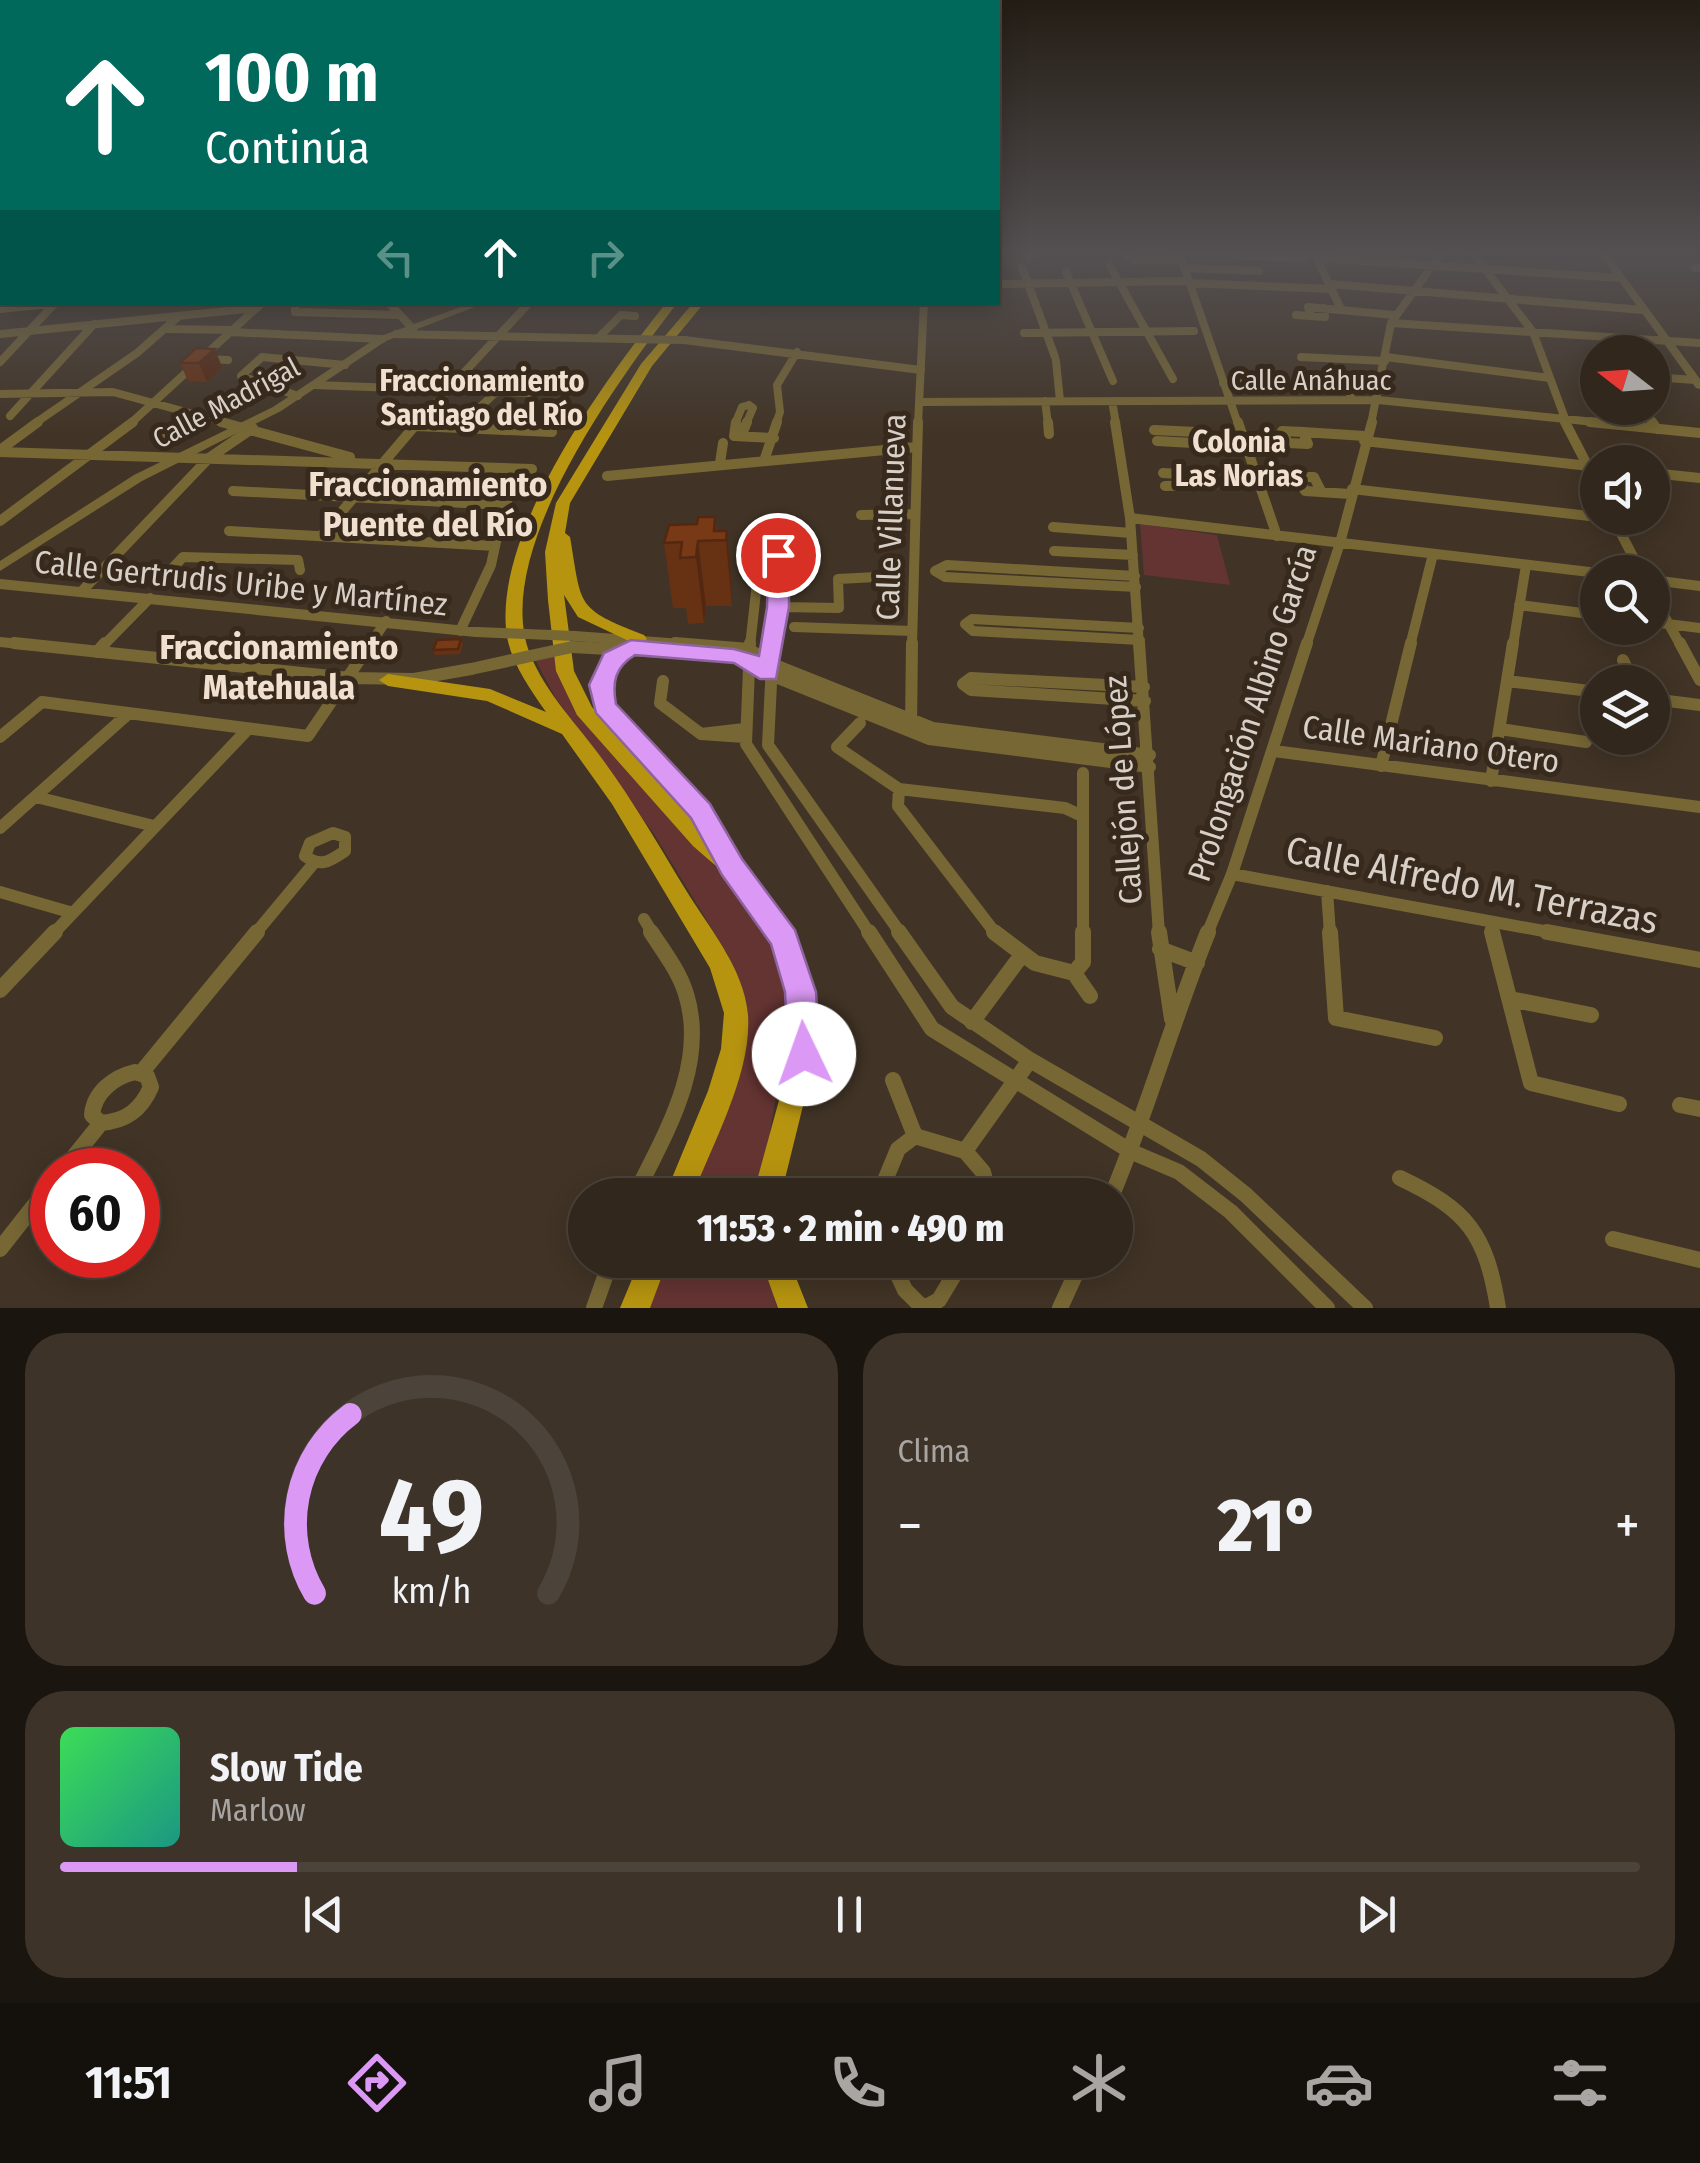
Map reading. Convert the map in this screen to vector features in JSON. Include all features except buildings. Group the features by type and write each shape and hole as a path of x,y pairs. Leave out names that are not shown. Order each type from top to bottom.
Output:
{"main road":[{"path":"664,313 588,420 544,504 512,608 516,637 527,666 574,732 731,982 736,1031 685,1178"},
{"path":"691,313 647,364 563,503 554,552 556,600 566,671 584,710 700,840 732,867"},
{"path":"560,522 571,602 587,619 634,643 612,658 604,671 604,707 685,791 716,831 732,867 785,939 800,992 804,1054 771,1178"},
{"path":"388,680 490,694 574,732"},
{"path":"635,1308 647,1278"},
{"path":"782,1278 793,1308"}],"street":[{"path":"0,362 47,313"},
{"path":"0,334 202,313"},
{"path":"0,521 93,454 251,313"},
{"path":"331,313 400,315 413,328"},
{"name":"Calle Madrigal","path":"0,567 114,492 248,427 316,386 382,339 443,313"},
{"path":"321,536 380,462 521,313"},
{"name":"Calle Villanueva","path":"911,727 913,514 923,313"},
{"path":"1037,313 1056,359 1060,401"},
{"path":"1086,313 1112,381"},
{"path":"1134,313 1173,379"},
{"path":"1199,313 1278,536"},
{"path":"1296,314 1325,313"},
{"path":"1367,313 1393,319 1583,335"},
{"path":"1393,319 1397,313"},
{"path":"1520,313 1534,332 1564,419 1580,445"},
{"path":"1645,313 1661,335"},
{"path":"0,451 40,417 83,390 180,316"},
{"path":"598,338 620,316 635,316"},
{"name":"Prolongación Albino García","path":"1120,1178 1142,1126 1172,1020 1232,874 1274,751 1340,543 1350,492 1378,400 1393,319"},
{"path":"40,417 10,416 94,324"},
{"path":"166,330 382,339"},
{"path":"1024,333 1194,331"},
{"path":"396,334 684,340 920,370"},
{"path":"1670,340 1700,343"},
{"path":"1670,347 1698,383"},
{"path":"765,458 780,412 777,385 797,352"},
{"path":"298,396 241,376 262,357 345,365"},
{"path":"1301,357 1385,359 1550,378"},
{"path":"202,359 228,360"},
{"path":"1344,377 1352,400"},
{"path":"1670,379 1698,383"},
{"path":"1223,384 1269,384"},
{"path":"316,386 530,393"},
{"path":"0,394 83,390 152,401 364,461"},
{"path":"487,417 476,412 496,392"},
{"name":"Calle Anáhuac","path":"920,402 1378,400 1700,433"},
{"path":"1045,401 1050,434"},
{"name":"Callejón de López","path":"1112,401 1130,518 1150,761 1160,949 1172,1020"},
{"path":"165,438 203,415"},
{"path":"1655,425 1657,429"},
{"path":"417,426 552,432"},
{"path":"82,591 210,458 248,427"},
{"path":"1159,453 1153,427 1196,432 1204,436 1205,444"},
{"path":"1302,432 1580,465"},
{"path":"738,435 773,440"},
{"path":"1156,441 1248,446"},
{"path":"720,463 724,443"},
{"path":"606,476 765,458 917,447"},
{"path":"0,451 532,469"},
{"path":"460,631 492,565 504,505 519,482 514,473 500,467"},
{"path":"1215,481 1162,469 1166,491 1215,481 1258,479"},
{"path":"1670,475 1700,478"},
{"path":"233,491 504,505"},
{"path":"1321,491 1580,515"},
{"path":"861,514 913,514"},
{"path":"1130,518 1580,572"},
{"path":"1053,526 1131,533"},
{"path":"228,531 494,546"},
{"path":"248,558 269,534"},
{"path":"1054,551 1133,555"},
{"path":"1381,766 1433,554"},
{"path":"1327,1308 1230,1212 1179,1172 1132,1152 932,1029 828,873 744,734 760,556 778,555 778,607 769,668 768,745 952,1007 1030,1060 1201,1159 1246,1194 1365,1308"},
{"path":"168,573 183,557 298,560 300,570"},
{"path":"1491,781 1526,565"},
{"path":"1020,575 945,577 935,571 947,566 1135,582"},
{"path":"778,607 839,608 838,579 896,576"},
{"path":"1670,582 1700,586"},
{"name":"Calle Gertrudis Uribe y Martínez","path":"0,584 574,642"},
{"path":"97,652 150,598"},
{"path":"1519,605 1580,613"},
{"path":"1042,629 972,618 965,624 973,631 1042,629 1140,634"},
{"path":"0,737 42,702 302,736 314,732 386,621"},
{"path":"1670,624 1700,628"},
{"path":"1670,626 1700,680"},
{"path":"794,628 912,631"},
{"path":"0,642 388,680 470,669 574,642 634,643 749,654 769,668 911,727 1150,761"},
{"path":"1623,660 1626,665"},
{"path":"1052,688 971,690 963,684 971,678 1144,694"},
{"path":"663,681 660,703 701,734 744,734"},
{"path":"1507,681 1580,690"},
{"path":"1670,701 1700,705"},
{"path":"0,828 128,714"},
{"path":"860,722 837,747 899,788 1065,808 1082,816"},
{"path":"0,990 248,729"},
{"path":"1500,729 1580,741"},
{"name":"Calle Mariano Otero","path":"1274,751 1700,807"},
{"path":"1074,974 1083,962 1083,772"},
{"path":"899,788 898,806 1001,941 1022,956 1060,973 1074,974 1090,996"},
{"path":"36,796 154,826"},
{"path":"828,873 853,861"},
{"path":"141,1073 151,1087 146,1101 116,1123 100,1123 92,1115 92,1102 102,1088 118,1076 141,1073 314,863"},
{"name":"Calle Alfredo M. Terrazas","path":"1232,874 1700,960"},
{"path":"1327,890 1336,1018 1436,1038"},
{"path":"0,892 73,913"},
{"path":"643,1178 676,1108 693,1018 686,992 644,919"},
{"path":"1490,922 1531,1083 1619,1104"},
{"path":"1160,949 1196,963"},
{"path":"972,1022 1022,956"},
{"path":"1510,999 1591,1015"},
{"path":"965,1151 1018,1082 1030,1060"},
{"path":"893,1080 915,1136"},
{"path":"1680,1105 1700,1109"},
{"path":"80,1148 100,1123"},
{"path":"915,1136 965,1151 984,1178"},
{"path":"887,1178 898,1149 915,1136"},
{"path":"1400,1178 1441,1196 1468,1219 1490,1254 1498,1308"},
{"path":"0,1249 30,1212"},
{"path":"1613,1239 1700,1260"},
{"path":"594,1308 605,1278"},
{"path":"899,1278 905,1290 924,1308 940,1300 953,1278"},
{"path":"1060,1308 1074,1278"}],"shaded area":[{"path":"1140,524 1217,535 1230,585 1144,575"},
{"path":"556,655 569,691 767,929 782,969 789,1013 763,1178 696,1178 746,1025 728,955 654,834 555,697 536,661"},
{"path":"657,1278 770,1278 777,1308 646,1308"}],"district":[{"name":"Fraccionamiento Santiago del Río","path":"482,398"},
{"name":"Colonia Las Norias","path":"1239,459"},
{"name":"Fraccionamiento Puente del Río","path":"428,504"},
{"name":"Fraccionamiento Matehuala","path":"279,667"}],"route":[{"path":"778,555 778,607 768,674 748,659 734,656 631,648 612,658 601,685 604,707 685,791 716,831 732,867 785,939 800,992 804,1054"}]}
